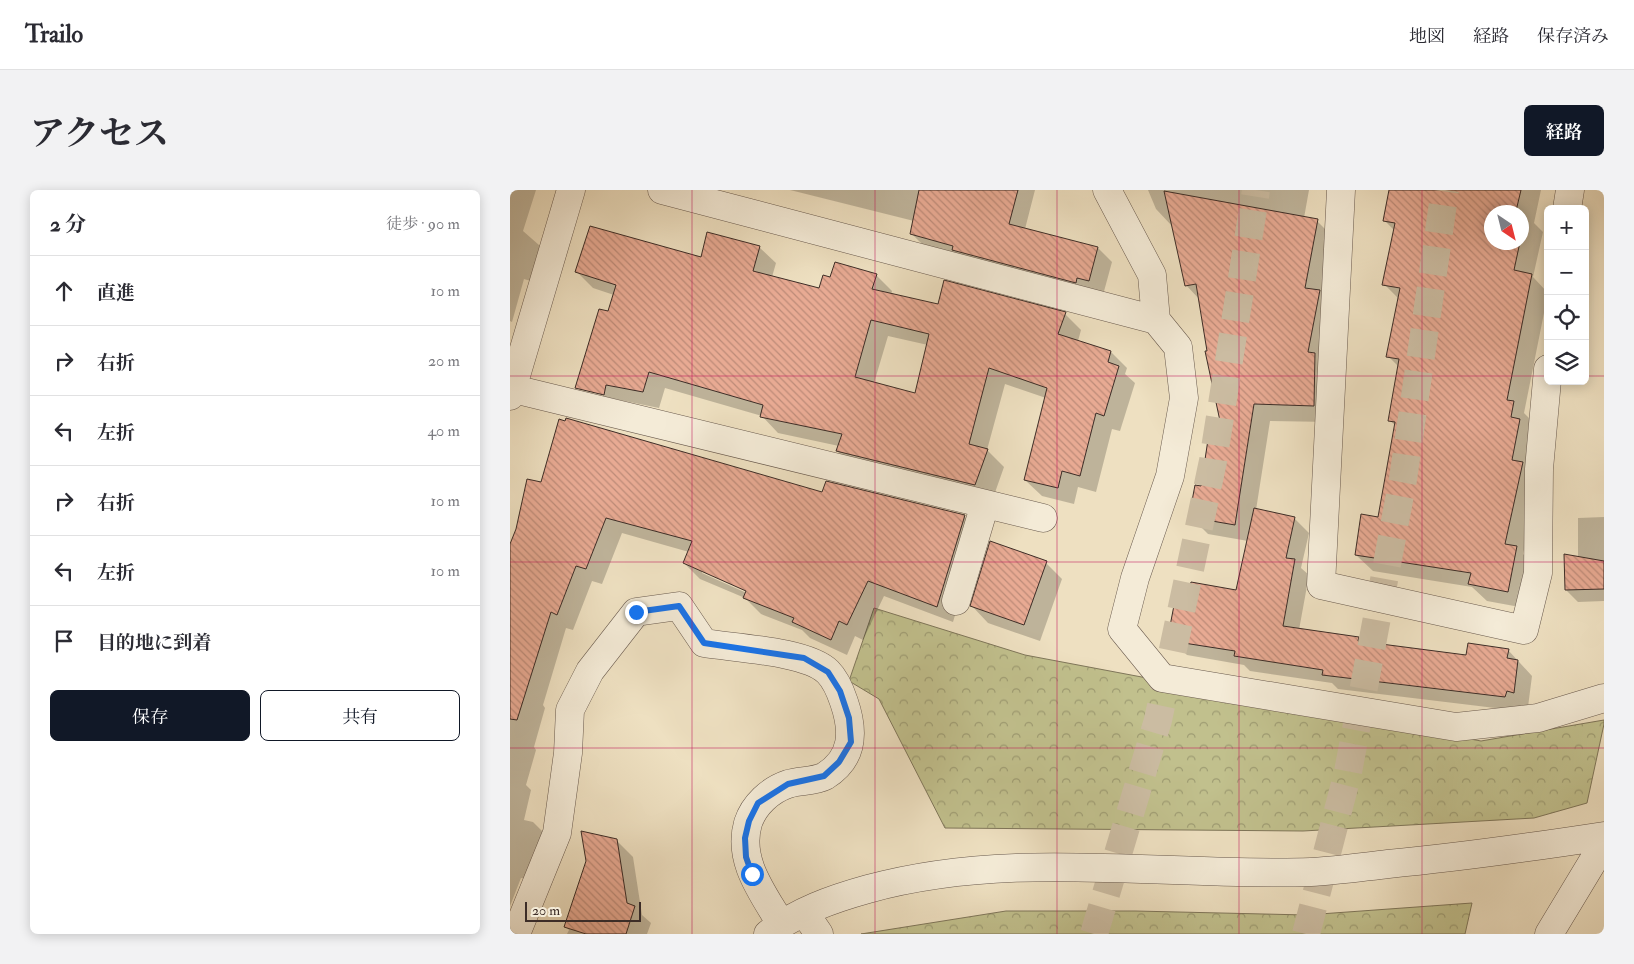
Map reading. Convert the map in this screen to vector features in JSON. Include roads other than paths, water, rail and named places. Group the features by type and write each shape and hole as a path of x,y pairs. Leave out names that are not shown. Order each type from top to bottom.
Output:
{"street":[{"path":"571,190 511,391 1043,518"},
{"path":"662,190 1156,320"},
{"path":"1107,190 1152,275 1156,320 1178,347 1184,398 1170,476 1135,578 1122,629 1162,678 1456,727 1538,718 1604,698"},
{"path":"1341,190 1321,585 1524,630 1538,573 1539,470 1547,385"},
{"path":"1567,205 1570,190"},
{"path":"956,600 985,504"},
{"path":"516,934 557,833 568,754 570,710 590,671 636,612 679,606 704,643 804,658 828,672 840,691 849,718 851,742 839,762 824,776 788,784 758,803 749,821 745,838 746,857 752,874 784,923 819,934"},
{"path":"784,923 828,900 900,880 956,871 1020,867 1311,872 1466,857 1604,836"},
{"path":"1549,934 1604,843"}],"tunnel":[{"path":"1094,934 1158,720 1213,461 1256,190"},
{"path":"1306,934 1348,772 1403,479 1445,190"}]}
